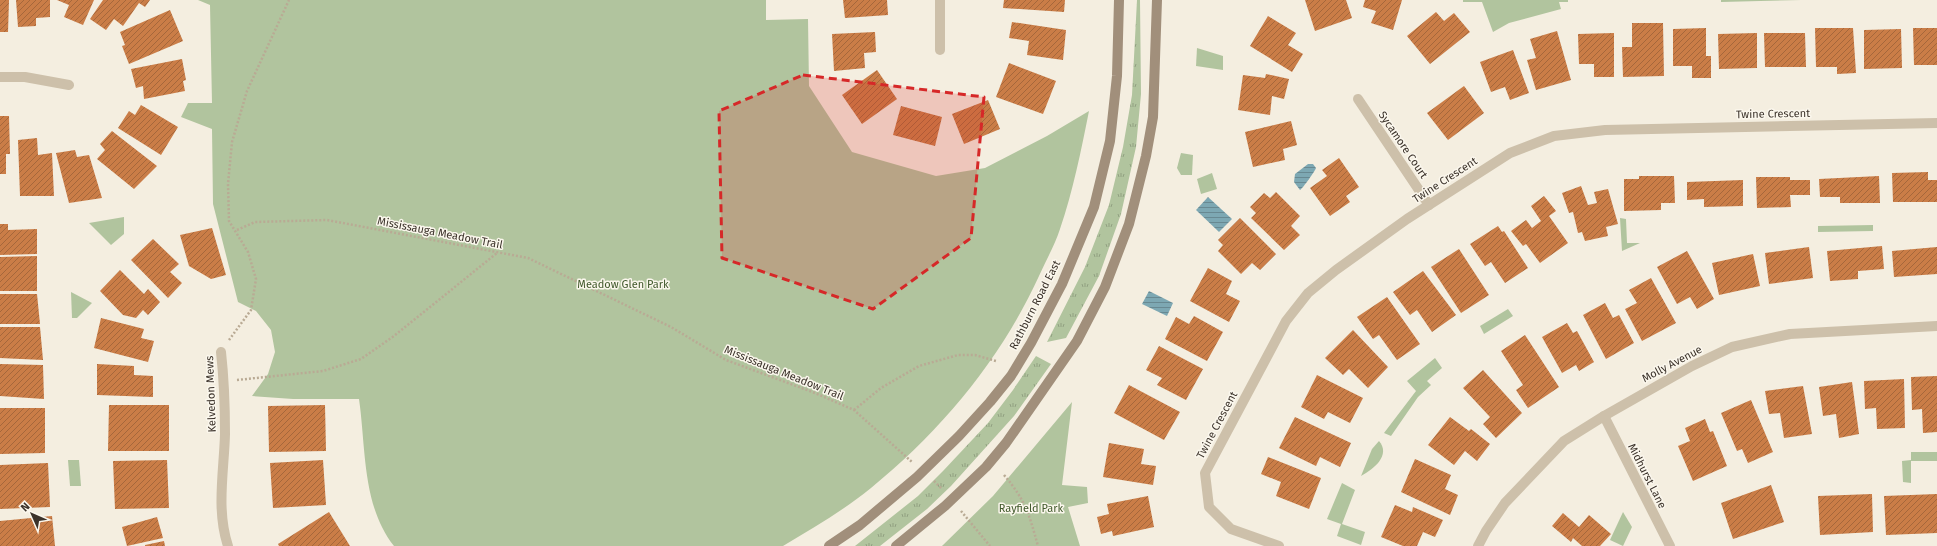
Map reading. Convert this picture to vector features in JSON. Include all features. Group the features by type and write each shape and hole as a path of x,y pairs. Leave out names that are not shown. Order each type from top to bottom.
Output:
{"street":[{"path":"940,0 940,50"},
{"name":"Rathburn Road East","path":"829,546 860,525 917,477 959,436 1011,376 1031,343 1062,284 1094,207 1110,141 1117,76 1119,0"},
{"path":"896,546 945,506 986,467 1006,443 1077,341 1105,287 1129,224 1146,156 1153,117 1157,0"},
{"path":"0,77 25,77 69,85"},
{"name":"Sycamore Court","path":"1358,99 1429,205"},
{"name":"Twine Crescent","path":"1279,546 1231,529 1209,507 1205,473 1286,321 1308,293 1336,270 1429,205 1510,153 1554,136 1605,130 1937,123"},
{"name":"Molly Avenue","path":"1478,546 1486,531 1505,503 1527,478 1564,441 1604,416 1692,366 1732,347 1790,334 1937,326"},
{"name":"Kelvedon Mews","path":"221,352 224,382 222,517 228,546"},
{"name":"Midhurst Lane","path":"1604,416 1670,546"}],"path":[{"path":"236,230 230,221 228,184 232,142 247,91 289,0"},
{"name":"Mississauga Meadow Trail","path":"236,230 255,222 327,220 528,258 671,327 726,360 815,393 854,410 881,388 920,366 958,355 975,354 996,361"},
{"name":"Kelvedon Mews","path":"221,352 250,310 256,279 248,252 236,230"},
{"path":"224,382 323,371 361,359 400,331 497,253"},
{"path":"1004,475 1018,491 1025,504 1038,546"}],"highlighted area":[{"path":"803,75 984,97 971,238 873,309 722,258 719,111"}],"green space":[{"name":"Meadow Glen Park","path":"198,0 766,0 766,20 808,19 809,86 852,152 936,176 985,168 1047,136 1089,111 1073,186 1058,235 1024,307 1007,336 967,391 922,442 871,488 817,526 783,546 394,546 376,513 371,495 367,476 359,399 293,399 252,396 268,374 275,352 271,330 256,311 238,302 213,204 212,129 181,117 188,103 212,103 210,5"},
{"path":"1137,0 1140,0 1141,94 1136,147 1121,214 1099,276 1066,338 1047,342 1085,267 1109,205 1123,147 1132,95"},
{"path":"1463,0 1568,0 1568,2 1559,2 1561,9 1509,23 1493,32 1482,2 1463,2"},
{"path":"1721,0 1801,0 1721,2"},
{"path":"1197,48 1223,56 1223,70 1196,66"},
{"path":"1181,153 1193,155 1192,175 1181,175 1177,168"},
{"path":"1212,173 1217,189 1201,194 1197,179"},
{"path":"124,217 124,234 111,245 89,223"},
{"path":"1620,218 1626,219 1627,243 1640,243 1622,251"},
{"path":"1873,225 1873,231 1818,232 1818,226"},
{"path":"71,292 92,303 77,318 72,318"},
{"path":"1508,309 1513,316 1484,334 1480,326"},
{"path":"1036,356 1051,364 1014,416 951,486 927,509 880,546 855,546 918,496 943,471 988,423"},
{"path":"1435,358 1442,368 1427,381 1431,385 1418,397 1391,436 1384,433 1416,391 1407,381"},
{"name":"Rayfield Park","path":"1072,402 1062,485 1087,487 1088,503 1068,507 1080,546 942,546 993,496"},
{"path":"1379,441 1383,451 1382,456 1376,466 1361,476 1372,449"},
{"path":"1911,452 1937,452 1937,461 1911,461 1911,483 1903,482 1902,461 1911,460"},
{"path":"68,460 79,460 81,486 70,486"},
{"path":"1342,483 1355,490 1342,524 1365,532 1361,545 1337,536 1341,524 1327,519"},
{"path":"1623,512 1632,527 1623,546 1610,540"}],"water":[{"path":"1308,164 1313,164 1316,168 1300,190 1294,182 1295,174"},
{"path":"1208,197 1232,219 1219,232 1196,210"},
{"path":"1149,291 1173,303 1167,316 1142,304"}],"building":[{"path":"0,0 9,0 8,32 0,32"},
{"path":"16,0 50,0 50,17 36,18 36,26 18,27"},
{"path":"57,0 94,0 83,25 64,17 69,5"},
{"path":"103,0 150,0 145,7 139,3 123,26 114,19 106,30 90,19"},
{"path":"843,0 887,0 888,15 845,18"},
{"path":"1004,0 1065,0 1064,12 1003,8"},
{"path":"1305,0 1346,0 1352,18 1315,31"},
{"path":"1365,0 1402,0 1393,30 1371,23 1376,11 1363,7"},
{"path":"170,10 183,41 129,64 122,46 125,45 120,32"},
{"path":"1436,12 1444,21 1454,13 1470,32 1430,64 1407,36"},
{"path":"1268,16 1296,33 1288,45 1303,54 1292,72 1250,46"},
{"path":"1012,22 1066,30 1063,60 1027,55 1029,41 1009,38"},
{"path":"1632,23 1663,23 1664,76 1623,77 1622,47 1632,47"},
{"path":"1706,28 1706,56 1711,56 1711,78 1692,78 1692,66 1673,66 1673,29"},
{"path":"1815,28 1853,28 1856,73 1837,74 1837,67 1816,67"},
{"path":"1913,28 1937,28 1937,65 1914,65"},
{"path":"1901,29 1902,68 1864,69 1864,30"},
{"path":"1557,31 1571,80 1536,90 1527,60 1536,58 1530,39"},
{"path":"875,32 876,52 864,53 865,68 834,71 832,34"},
{"path":"1614,33 1614,77 1594,77 1594,64 1579,64 1578,34"},
{"path":"1757,33 1757,68 1719,69 1718,34"},
{"path":"1764,33 1805,33 1806,67 1765,67"},
{"path":"1513,50 1529,93 1510,100 1505,87 1491,92 1480,62"},
{"path":"182,59 186,80 183,81 185,91 144,99 143,86 136,88 131,69"},
{"path":"1009,63 1056,81 1043,114 996,97"},
{"path":"877,70 897,99 862,124 842,95"},
{"path":"1266,74 1289,79 1284,99 1272,96 1270,115 1238,110 1243,75 1265,78"},
{"path":"1464,86 1484,113 1448,140 1427,113"},
{"path":"988,100 1000,129 964,144 952,114"},
{"path":"141,105 178,127 161,155 118,128 129,111 135,115"},
{"path":"901,106 942,117 935,146 893,135"},
{"path":"0,116 9,116 10,154 6,154 6,174 0,174"},
{"path":"1291,121 1297,145 1283,149 1285,160 1253,167 1245,132"},
{"path":"112,131 157,166 134,189 97,159 105,150 100,144"},
{"path":"37,138 38,155 52,153 54,196 20,196 18,140"},
{"path":"75,150 77,157 89,155 102,198 69,203 56,153"},
{"path":"1339,158 1359,187 1346,196 1350,202 1330,216 1310,188 1327,176 1322,170"},
{"path":"1928,172 1928,180 1937,180 1937,202 1893,202 1892,173"},
{"path":"1639,176 1674,176 1675,203 1661,203 1661,210 1624,211 1624,179 1639,179"},
{"path":"1879,176 1880,203 1840,203 1840,197 1820,197 1819,179"},
{"path":"1756,177 1790,177 1790,180 1810,180 1810,195 1790,195 1791,207 1757,208"},
{"path":"1743,180 1743,206 1704,207 1704,199 1687,200 1687,182"},
{"path":"1581,186 1588,205 1597,203 1594,192 1608,189 1618,224 1606,227 1608,236 1585,241 1582,232 1578,233 1573,212 1569,213 1562,193"},
{"path":"1276,192 1300,216 1291,226 1300,235 1284,250 1251,218 1256,213 1250,207 1264,193 1270,198"},
{"path":"1544,196 1556,211 1549,216 1568,243 1540,263 1526,244 1523,246 1511,231 1526,220 1532,228 1541,221 1531,206"},
{"path":"1240,218 1276,254 1260,270 1252,263 1241,274 1218,251 1223,245 1218,240"},
{"path":"0,224 8,224 8,230 37,229 37,254 0,255"},
{"path":"1498,226 1502,232 1504,231 1528,268 1505,283 1491,262 1485,266 1470,244"},
{"path":"212,228 226,275 211,279 189,266 180,235"},
{"path":"153,239 179,264 170,272 182,283 168,298 131,260"},
{"path":"1882,246 1884,269 1858,271 1858,279 1830,281 1827,251"},
{"path":"1809,247 1813,278 1769,284 1765,253"},
{"path":"1937,247 1937,274 1894,277 1892,251"},
{"path":"1459,249 1489,295 1461,313 1431,267"},
{"path":"1687,251 1714,299 1697,309 1690,297 1677,304 1657,267"},
{"path":"1753,254 1760,286 1719,295 1712,263"},
{"path":"37,256 37,291 0,291 0,257"},
{"path":"1208,268 1232,281 1226,294 1240,301 1229,322 1190,301"},
{"path":"120,270 144,294 148,289 160,302 148,315 143,310 136,318 123,315 100,291"},
{"path":"1423,271 1456,315 1432,332 1417,310 1410,315 1393,292"},
{"path":"1651,278 1676,323 1642,341 1625,309 1637,303 1629,290"},
{"path":"0,294 37,294 40,324 0,324"},
{"path":"1387,297 1420,344 1397,360 1379,335 1373,339 1357,317"},
{"path":"1605,303 1613,318 1619,315 1634,343 1606,359 1583,315"},
{"path":"1194,316 1223,332 1207,361 1165,339 1176,317 1189,324"},
{"path":"101,318 144,329 141,338 154,341 148,362 94,348"},
{"path":"1567,323 1573,333 1577,331 1594,362 1579,371 1576,365 1562,373 1542,337"},
{"path":"0,327 40,327 43,360 0,358"},
{"path":"1353,330 1388,367 1368,388 1349,369 1343,375 1325,358"},
{"path":"1525,335 1559,387 1528,408 1516,390 1523,385 1501,351"},
{"path":"1159,346 1203,369 1186,400 1157,385 1162,378 1146,370"},
{"path":"0,364 43,365 44,399 0,396"},
{"path":"97,364 134,366 134,375 153,376 153,397 97,395"},
{"path":"1483,370 1522,413 1496,438 1483,424 1490,417 1463,388"},
{"path":"1317,375 1363,398 1350,423 1328,412 1324,419 1301,407"},
{"path":"1937,376 1937,432 1923,433 1922,409 1912,410 1911,377"},
{"path":"1904,379 1905,428 1877,429 1876,408 1865,409 1864,381"},
{"path":"1852,382 1859,434 1839,438 1836,414 1823,416 1819,387"},
{"path":"1129,385 1180,412 1164,440 1114,413"},
{"path":"1803,386 1812,434 1784,438 1780,413 1769,414 1765,391"},
{"path":"1751,400 1773,452 1748,463 1742,449 1737,451 1721,413"},
{"path":"109,405 169,405 169,451 108,451"},
{"path":"325,405 326,451 269,452 268,406"},
{"path":"0,408 45,408 45,453 0,454"},
{"path":"1295,417 1351,443 1340,467 1320,457 1316,466 1279,448"},
{"path":"1450,417 1469,431 1471,429 1490,444 1477,461 1465,451 1454,465 1428,445"},
{"path":"1705,419 1710,432 1713,431 1727,466 1693,481 1678,446 1690,441 1685,428"},
{"path":"1109,443 1144,449 1141,464 1156,466 1153,485 1103,477"},
{"path":"1268,457 1321,478 1309,509 1276,496 1281,482 1261,474"},
{"path":"1415,459 1451,475 1445,489 1458,495 1450,515 1401,492"},
{"path":"167,460 169,508 115,509 113,461"},
{"path":"323,460 326,505 273,508 270,463"},
{"path":"48,463 50,507 0,509 0,465"},
{"path":"1771,485 1784,522 1733,539 1721,503"},
{"path":"1872,494 1873,532 1820,535 1818,496"},
{"path":"1937,494 1937,533 1886,535 1884,496"},
{"path":"1148,496 1154,527 1113,536 1112,531 1101,534 1097,517 1109,514 1107,504"},
{"path":"1395,505 1412,512 1413,507 1443,520 1435,537 1423,532 1417,546 1403,546 1381,537"},
{"path":"329,512 350,546 279,546 278,544"},
{"path":"1563,513 1579,527 1589,515 1611,534 1600,546 1582,546 1573,538 1571,542 1552,526"},
{"path":"52,516 55,546 0,546 0,521"},
{"path":"157,517 163,538 127,546 122,527"},
{"path":"164,541 165,546 145,546 145,545"}]}
